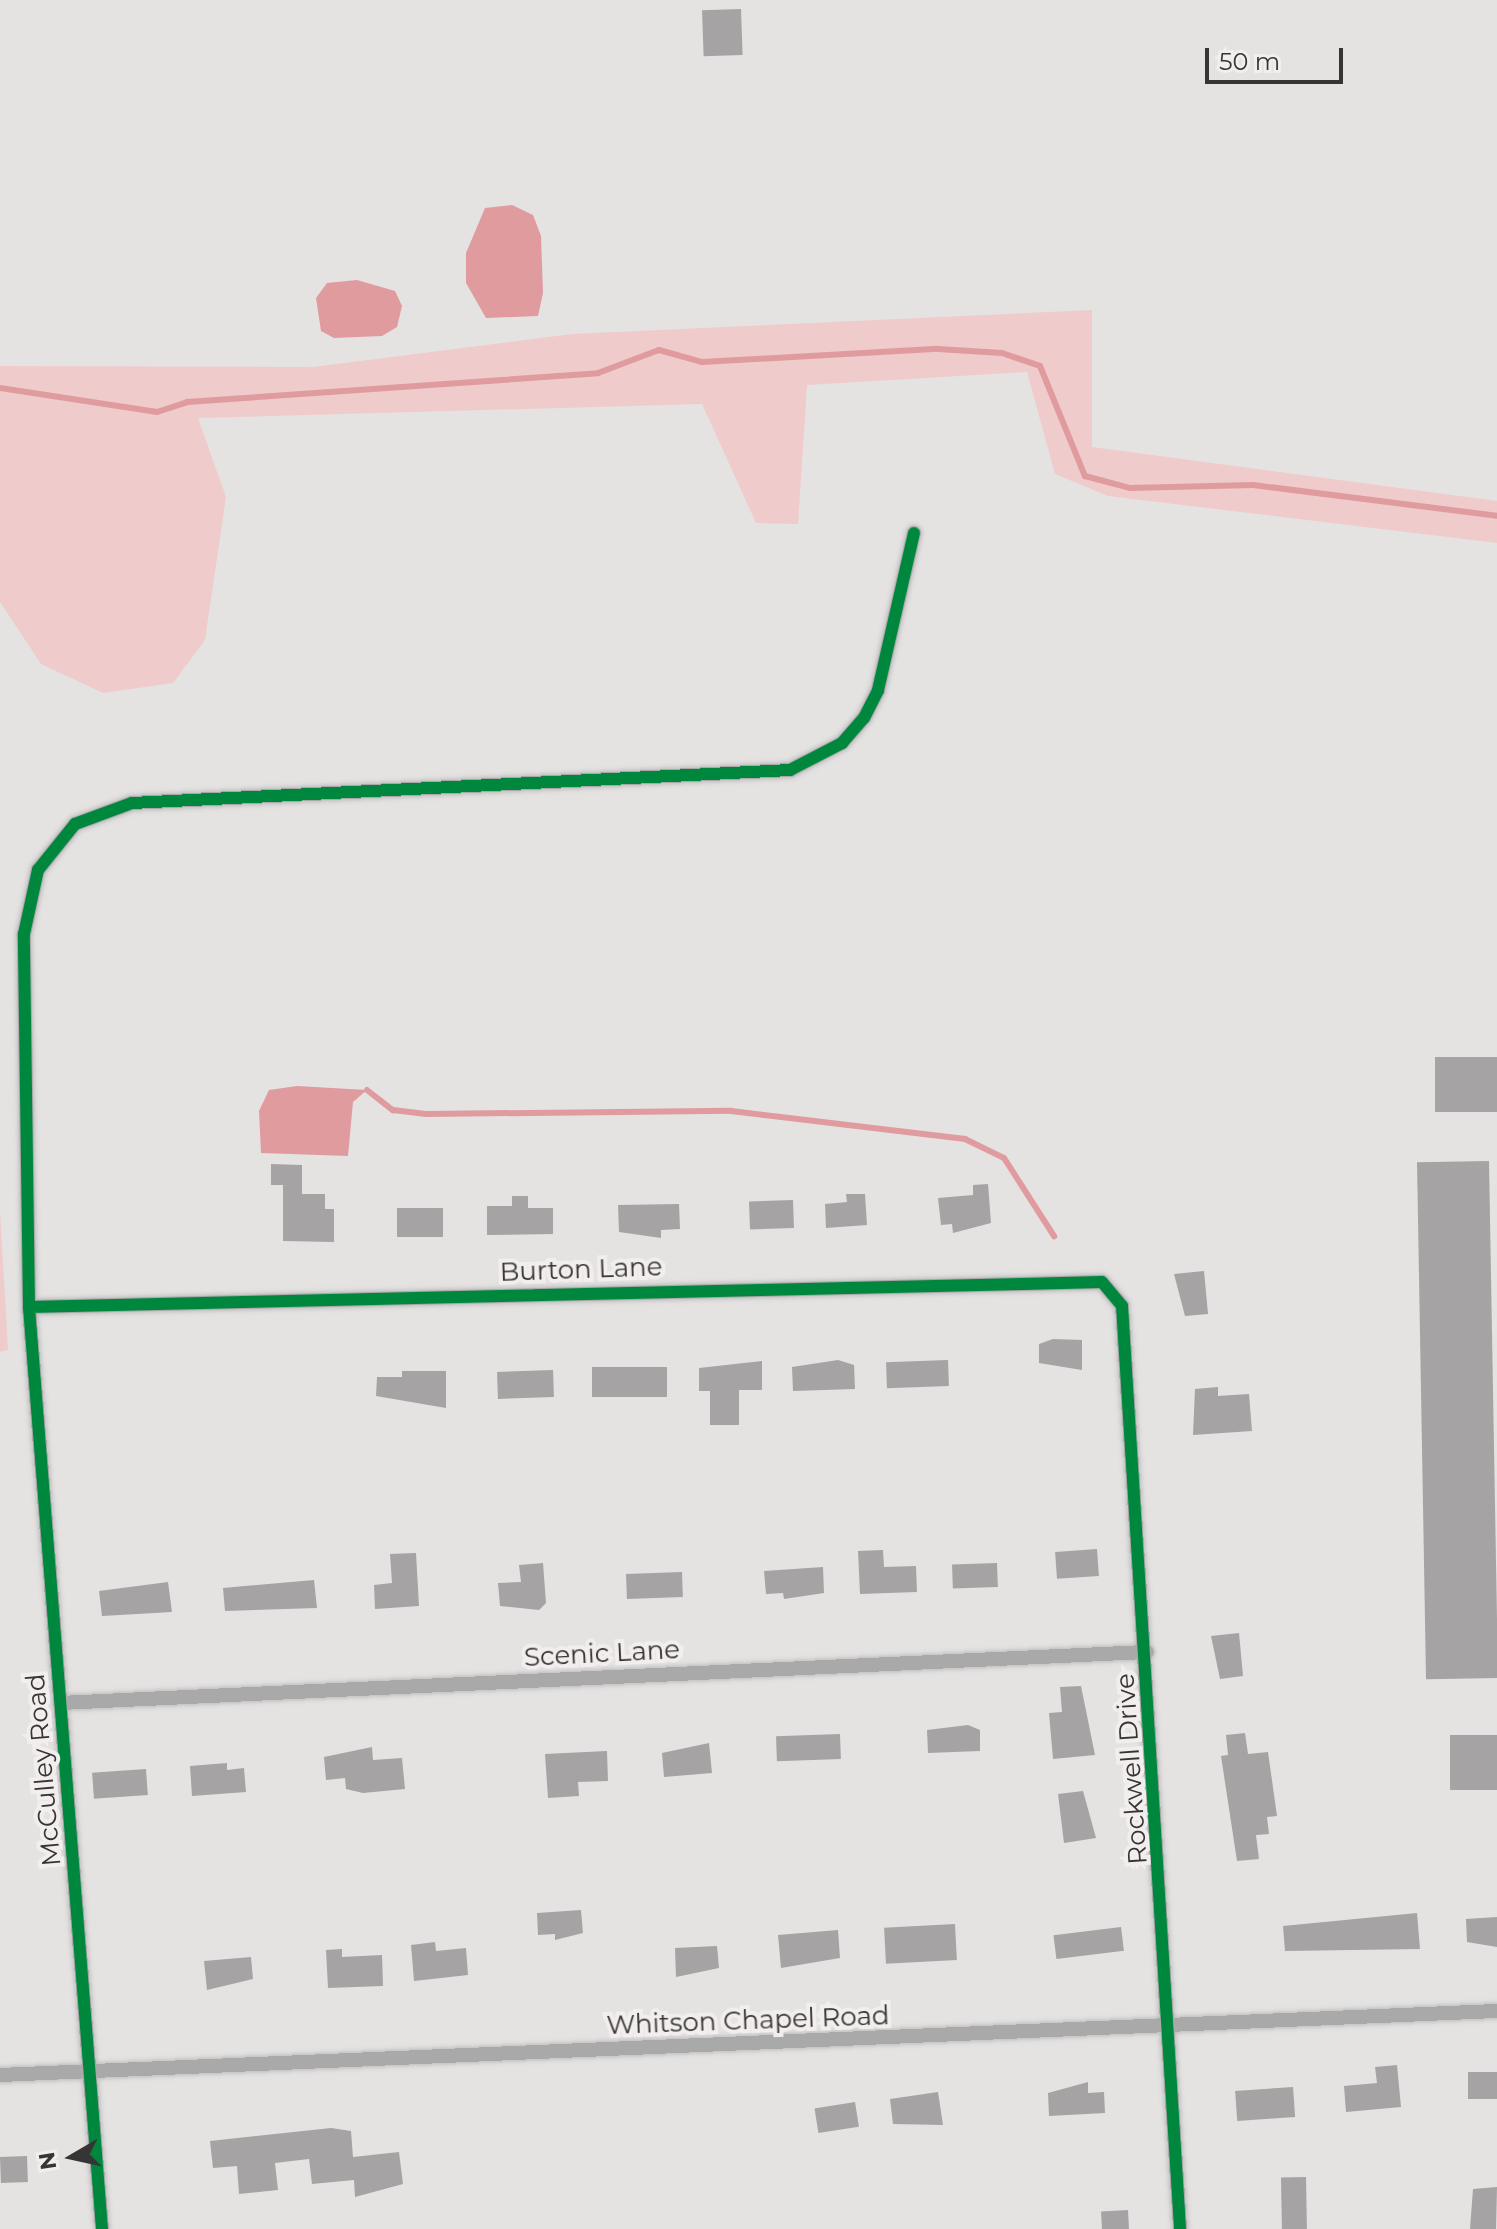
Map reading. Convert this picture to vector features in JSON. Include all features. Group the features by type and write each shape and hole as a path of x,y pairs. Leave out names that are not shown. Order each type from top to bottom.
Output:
{"street":[{"name":"McCulley Road","path":"102,2229 93,2072 29,1307 27,893 75,824 132,803 790,770 842,743 864,718 878,690 914,533"},
{"name":"Burton Lane","path":"29,1307 1071,1278 1102,1282 1122,1306"},
{"name":"Rockwell Drive","path":"1122,1306 1172,2027 1180,2229"},
{"name":"Scenic Lane","path":"60,1703 1147,1652"},
{"name":"Whitson Chapel Road","path":"0,2075 1497,2011"}],"shaded area":[{"path":"512,205 533,215 541,236 543,293 538,316 486,318 466,283 466,253 485,208"},
{"path":"357,280 395,291 402,306 397,327 382,336 334,338 321,331 316,298 327,283"},
{"path":"1092,310 1092,447 1497,501 1497,543 1108,496 1055,474 1027,372 807,385 798,524 756,523 702,404 198,418 226,497 205,640 173,683 103,693 41,664 0,602 0,366 313,367 572,334"},
{"path":"297,1086 367,1090 353,1102 348,1156 261,1153 259,1111 269,1090"},
{"path":"0,1211 8,1350 0,1352"}],"building":[{"path":"741,9 743,55 704,56 702,10"},
{"path":"1435,1057 1497,1057 1497,1112 1435,1112"},
{"path":"1489,1161 1497,1678 1426,1679 1417,1162"},
{"path":"271,1164 302,1165 302,1194 325,1194 325,1209 334,1209 334,1242 283,1241 283,1185 271,1185"},
{"path":"988,1184 991,1223 953,1233 952,1224 941,1225 938,1198 973,1195 973,1185"},
{"path":"846,1194 865,1194 867,1225 826,1228 825,1204 847,1202"},
{"path":"512,1196 528,1196 528,1208 553,1208 553,1234 487,1235 487,1206 512,1206"},
{"path":"793,1200 794,1228 750,1230 749,1202"},
{"path":"679,1204 680,1229 661,1230 661,1238 619,1232 618,1205"},
{"path":"397,1208 443,1208 443,1237 397,1237"},
{"path":"1204,1271 1208,1314 1185,1316 1174,1274"},
{"path":"1053,1339 1082,1340 1082,1370 1039,1363 1039,1344"},
{"path":"838,1360 854,1365 855,1389 793,1391 792,1367"},
{"path":"948,1360 949,1386 887,1388 886,1362"},
{"path":"762,1361 762,1390 739,1390 739,1425 710,1425 710,1391 699,1391 699,1368"},
{"path":"592,1367 667,1367 667,1397 592,1397"},
{"path":"553,1370 554,1397 498,1399 497,1372"},
{"path":"402,1371 446,1371 446,1408 376,1396 377,1377 402,1377"},
{"path":"1218,1387 1218,1396 1249,1394 1252,1431 1193,1435 1195,1389"},
{"path":"1097,1549 1099,1576 1057,1579 1055,1552"},
{"path":"883,1550 884,1567 916,1566 917,1592 860,1594 858,1551"},
{"path":"416,1553 419,1606 375,1609 374,1585 392,1583 390,1554"},
{"path":"543,1563 546,1603 539,1610 500,1606 498,1583 521,1582 519,1565"},
{"path":"997,1563 998,1587 953,1589 952,1565"},
{"path":"823,1567 824,1593 784,1599 783,1593 766,1594 764,1571"},
{"path":"682,1572 683,1597 627,1599 626,1574"},
{"path":"314,1580 317,1608 225,1611 223,1588"},
{"path":"168,1582 172,1612 102,1616 99,1591"},
{"path":"1239,1633 1243,1676 1220,1679 1211,1636"},
{"path":"1081,1686 1095,1755 1053,1759 1049,1713 1062,1712 1060,1687"},
{"path":"968,1725 980,1730 980,1751 928,1753 927,1730"},
{"path":"1245,1733 1248,1754 1268,1752 1277,1816 1267,1817 1269,1834 1256,1835 1259,1859 1237,1861 1221,1756 1228,1755 1226,1735"},
{"path":"840,1734 841,1759 777,1761 776,1736"},
{"path":"1450,1735 1497,1735 1497,1790 1450,1790"},
{"path":"709,1743 712,1773 664,1777 662,1753"},
{"path":"372,1747 373,1760 402,1758 405,1789 363,1793 346,1789 345,1778 326,1780 324,1757"},
{"path":"607,1751 608,1781 578,1782 579,1796 548,1798 545,1754"},
{"path":"227,1763 227,1770 244,1768 246,1792 192,1796 190,1766"},
{"path":"146,1769 148,1795 94,1799 92,1773"},
{"path":"1083,1791 1096,1838 1064,1843 1058,1794"},
{"path":"581,1910 583,1933 555,1940 555,1934 538,1935 537,1913"},
{"path":"1417,1913 1420,1949 1285,1951 1283,1926"},
{"path":"1497,1917 1497,1947 1467,1942 1466,1919"},
{"path":"955,1924 957,1960 886,1964 884,1928"},
{"path":"1121,1927 1124,1951 1056,1959 1054,1935"},
{"path":"838,1930 840,1958 781,1968 778,1935"},
{"path":"435,1942 436,1951 466,1948 468,1975 414,1981 411,1945"},
{"path":"717,1946 719,1968 676,1977 675,1948"},
{"path":"342,1949 342,1957 382,1955 383,1986 328,1988 326,1950"},
{"path":"251,1957 253,1979 207,1990 204,1961"},
{"path":"1397,2065 1401,2107 1346,2112 1344,2086 1377,2083 1375,2067"},
{"path":"1468,2072 1497,2072 1497,2099 1468,2099"},
{"path":"1088,2082 1088,2093 1104,2092 1105,2113 1049,2116 1048,2093"},
{"path":"1293,2087 1295,2117 1237,2121 1235,2091"},
{"path":"938,2092 943,2125 893,2124 890,2099"},
{"path":"855,2102 859,2127 818,2133 815,2108"},
{"path":"331,2128 351,2131 353,2157 399,2152 403,2184 355,2197 354,2180 312,2184 309,2159 275,2163 278,2190 239,2194 237,2166 213,2168 210,2141"},
{"path":"27,2156 28,2182 1,2183 0,2157"},
{"path":"1281,2177 1306,2177 1307,2229 1282,2229"},
{"path":"1497,2187 1496,2229 1470,2229 1473,2189"},
{"path":"1128,2210 1129,2229 1102,2229 1101,2211"}],"waterway":[{"path":"0,388 157,412 187,402 598,373 659,350 702,362 938,349 1002,353 1040,366 1085,476 1130,488 1253,485 1497,516"},
{"path":"367,1090 393,1110 426,1114 731,1111 965,1139 1004,1158 1054,1236"}],"cycle path":[{"path":"102,2229 29,1307 24,934 38,870 75,824 132,803 790,770 842,743 864,718 878,690 914,533"},
{"path":"29,1307 1102,1282 1122,1306 1180,2229"}]}
